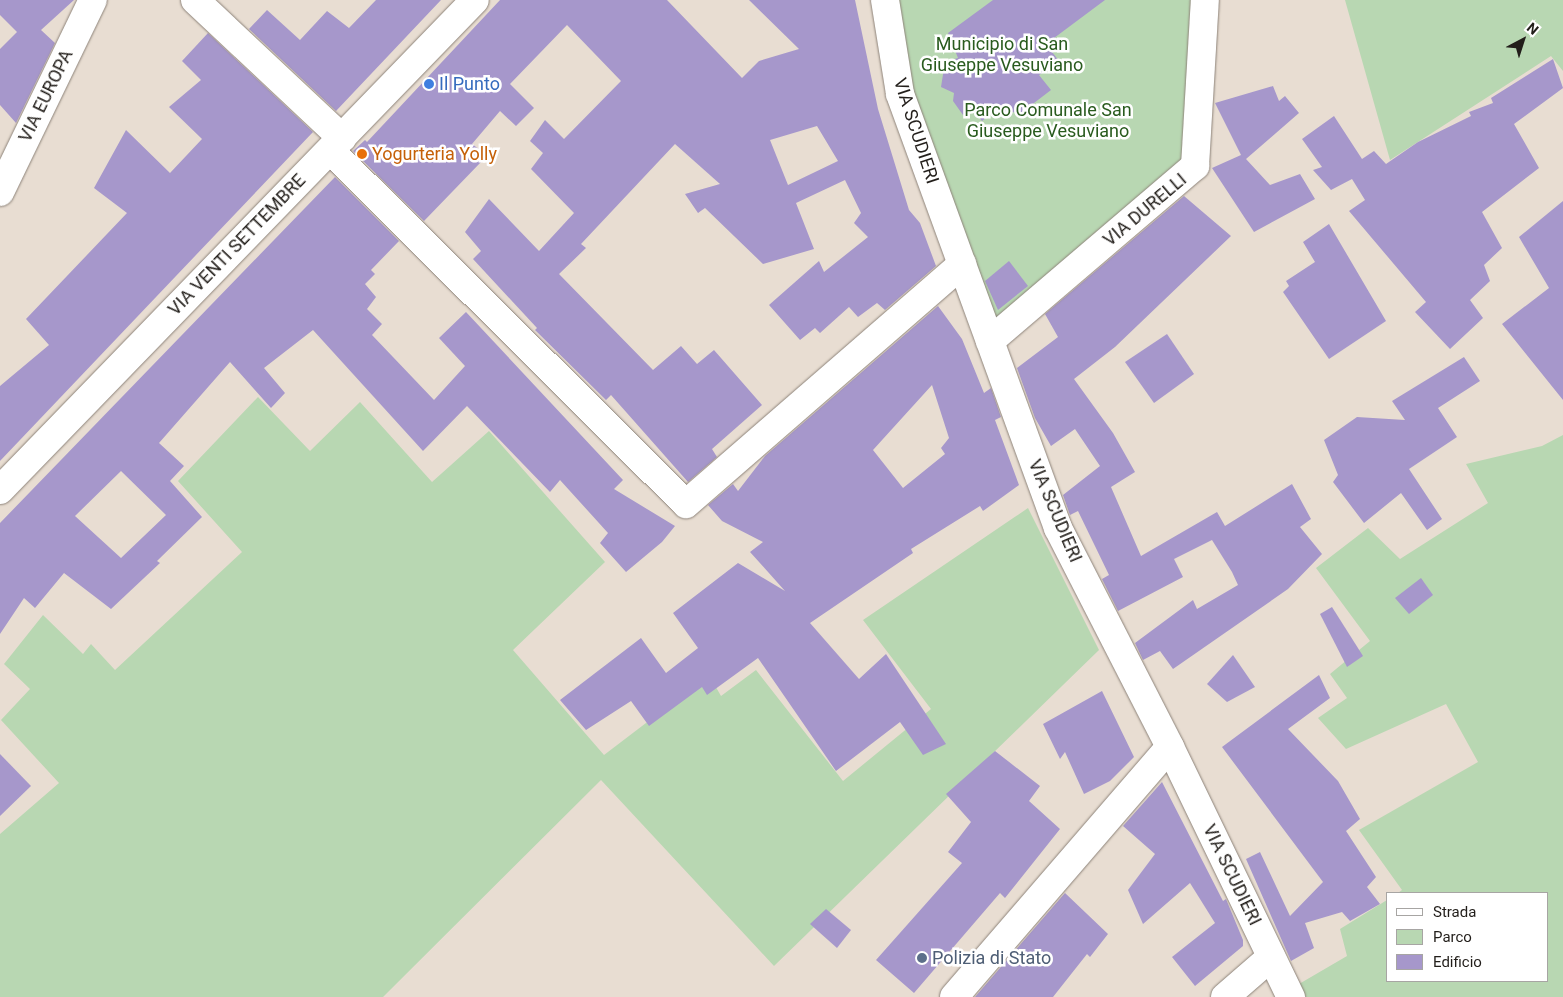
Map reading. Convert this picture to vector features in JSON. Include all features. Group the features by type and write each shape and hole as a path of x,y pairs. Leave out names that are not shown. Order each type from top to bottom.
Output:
{"street":[{"name":"VIA EUROPA","path":"0,192 93,0"},
{"path":"195,0 686,504 962,264"},
{"name":"VIA VENTI SETTEMBRE","path":"0,490 475,0"},
{"name":"VIA SCUDIERI","path":"884,0 900,94 1058,528 1170,747 1291,997"},
{"name":"VIA DURELLI","path":"990,341 1195,166 1204,0"},
{"path":"954,997 1170,747"},
{"path":"1225,997 1271,958"}],"green space":[{"name":"Parco Comunale San Giuseppe Vesuviano","path":"894,0 1196,0 1187,162 994,325 908,89"},
{"path":"1345,0 1563,0 1563,71 1551,56 1390,160"},
{"path":"258,397 310,451 360,402 432,482 489,431 605,562 513,650 604,755 709,675 721,696 756,670 843,781 931,709 863,620 1028,508 1099,650 774,966 601,780 383,997 0,997 0,834 59,783 1,720 30,689 4,664 43,615 83,654 91,644 115,670 242,552 178,481"},
{"path":"1563,435 1563,997 1306,997 1299,984 1347,956 1340,929 1386,901 1386,982 1548,982 1548,892 1399,892 1402,890 1359,830 1478,762 1446,704 1346,749 1318,718 1347,698 1330,674 1370,641 1316,568 1368,528 1400,559 1488,503 1466,464 1542,446"}],"building":[{"path":"0,0 74,0 41,30 55,43 16,123 0,105 0,49 17,32 0,15"},
{"path":"376,0 441,0 336,111 249,29 267,10 300,40 327,11 349,28"},
{"path":"500,0 667,0 742,78 759,61 799,49 749,0 855,0 878,109 909,210 920,223 936,266 885,310 877,303 858,317 849,307 820,333 815,328 800,340 769,305 819,261 824,272 868,237 854,223 861,213 845,180 796,203 814,249 763,264 705,208 698,213 685,194 720,184 675,144 581,244 586,248 559,274 653,370 681,346 697,364 714,350 762,405 712,449 717,457 688,482 611,395 606,400 535,330 537,328 473,259 481,251 465,232 489,199 539,251 574,213 531,169 543,153 530,141 545,120 564,139 621,81 567,25 510,84 534,108 516,126 500,111 472,144 480,150 475,155 481,162 424,221 353,151 365,140 367,142","holes":["817,126 838,161 788,185 770,140"]},
{"name":"Municipio di San Giuseppe Vesuviano","path":"993,0 1105,0 1046,44 1059,61 1039,75 1051,90 1021,113 996,110 982,121 972,108 963,115 953,101 954,93 941,87 945,62 958,58 948,33"},
{"path":"208,33 313,132 0,461 0,386 49,345 26,319 127,213 94,188 126,130 170,173 202,139 169,107 201,80 182,61"},
{"path":"1553,59 1563,88 1514,124 1539,168 1482,212 1502,248 1484,265 1490,281 1470,300 1483,318 1450,349 1415,312 1426,302 1349,211 1365,200 1352,179 1331,190 1313,170 1322,167 1302,139 1334,116 1362,159 1374,151 1386,164 1418,142 1471,116 1469,112 1493,103 1491,98"},
{"path":"1273,86 1279,101 1285,96 1299,113 1246,159 1270,185 1300,174 1315,199 1254,232 1212,168 1241,155 1215,103"},
{"path":"335,177 399,241 371,270 375,274 365,284 376,297 367,309 382,324 372,335 434,400 465,366 439,338 466,312 623,480 614,489 675,526 662,542 626,572 600,543 608,533 560,480 550,492 467,406 423,451 313,330 264,368 285,393 271,408 230,362 159,443 184,466 170,481 202,517 157,561 160,563 111,609 64,573 35,608 24,598 0,634 0,523","holes":["121,471 166,515 121,558 75,516"]},
{"path":"1184,196 1231,236 1115,347 1074,379 1113,433 1135,472 1111,487 1141,556 1217,512 1225,526 1292,484 1311,519 1300,527 1322,554 1288,589 1173,669 1160,651 1143,660 1135,643 1193,600 1197,609 1238,585 1232,572 1212,540 1174,559 1183,577 1118,611 1102,579 1109,575 1078,511 1070,515 1063,495 1100,466 1075,429 1051,446 1035,418 1017,368 1058,337 1045,314"},
{"path":"1563,201 1563,400 1502,324 1549,288 1519,237"},
{"path":"1329,224 1386,321 1329,359 1283,292 1289,286 1286,281 1315,262 1303,242"},
{"path":"1009,261 1028,286 998,310 985,281"},
{"path":"938,306 962,339 984,393 991,388 1001,417 995,420 1019,485 983,511 980,506 911,549 913,553 810,623 859,679 886,654 946,744 923,755 900,722 836,771 758,658 707,695 702,687 649,726 631,701 586,730 560,700 641,638 666,673 698,648 673,613 738,563 785,591 750,552 763,542 722,521 708,505 733,484 738,491 765,456","holes":["932,385 949,438 941,448 945,454 903,488 873,450"]},
{"path":"1167,334 1194,374 1154,403 1125,362"},
{"path":"1464,357 1480,381 1438,408 1457,437 1409,469 1442,519 1427,530 1401,493 1364,523 1333,482 1338,475 1324,440 1357,417 1405,420 1392,401"},
{"path":"1421,578 1433,595 1409,614 1395,598"},
{"path":"1332,607 1363,656 1347,667 1320,614"},
{"path":"1233,655 1255,687 1227,702 1207,684"},
{"path":"1319,675 1330,698 1288,729 1338,781 1360,819 1346,831 1376,877 1367,887 1380,904 1350,921 1342,912 1305,923 1314,948 1291,961 1246,859 1260,852 1290,916 1323,882 1222,747"},
{"path":"1102,691 1134,757 1110,781 1084,794 1065,752 1060,759 1043,724"},
{"path":"995,751 1040,786 1029,801 1060,829 1005,898 1000,893 914,993 876,960 962,863 948,852 971,822 946,794"},
{"path":"0,754 31,786 0,816"},
{"path":"1162,782 1223,901 1226,899 1243,940 1243,946 1195,986 1172,957 1215,923 1190,883 1143,924 1128,890 1155,854 1123,826"},
{"path":"1065,893 1108,934 1090,957 1087,954 1053,997 975,997"},
{"path":"826,909 851,930 837,948 810,924"}],"place":[{"name":"Il Punto","path":"429,84"},
{"name":"Yogurteria Yolly","path":"362,154"},
{"name":"Polizia di Stato","path":"922,958"}]}
